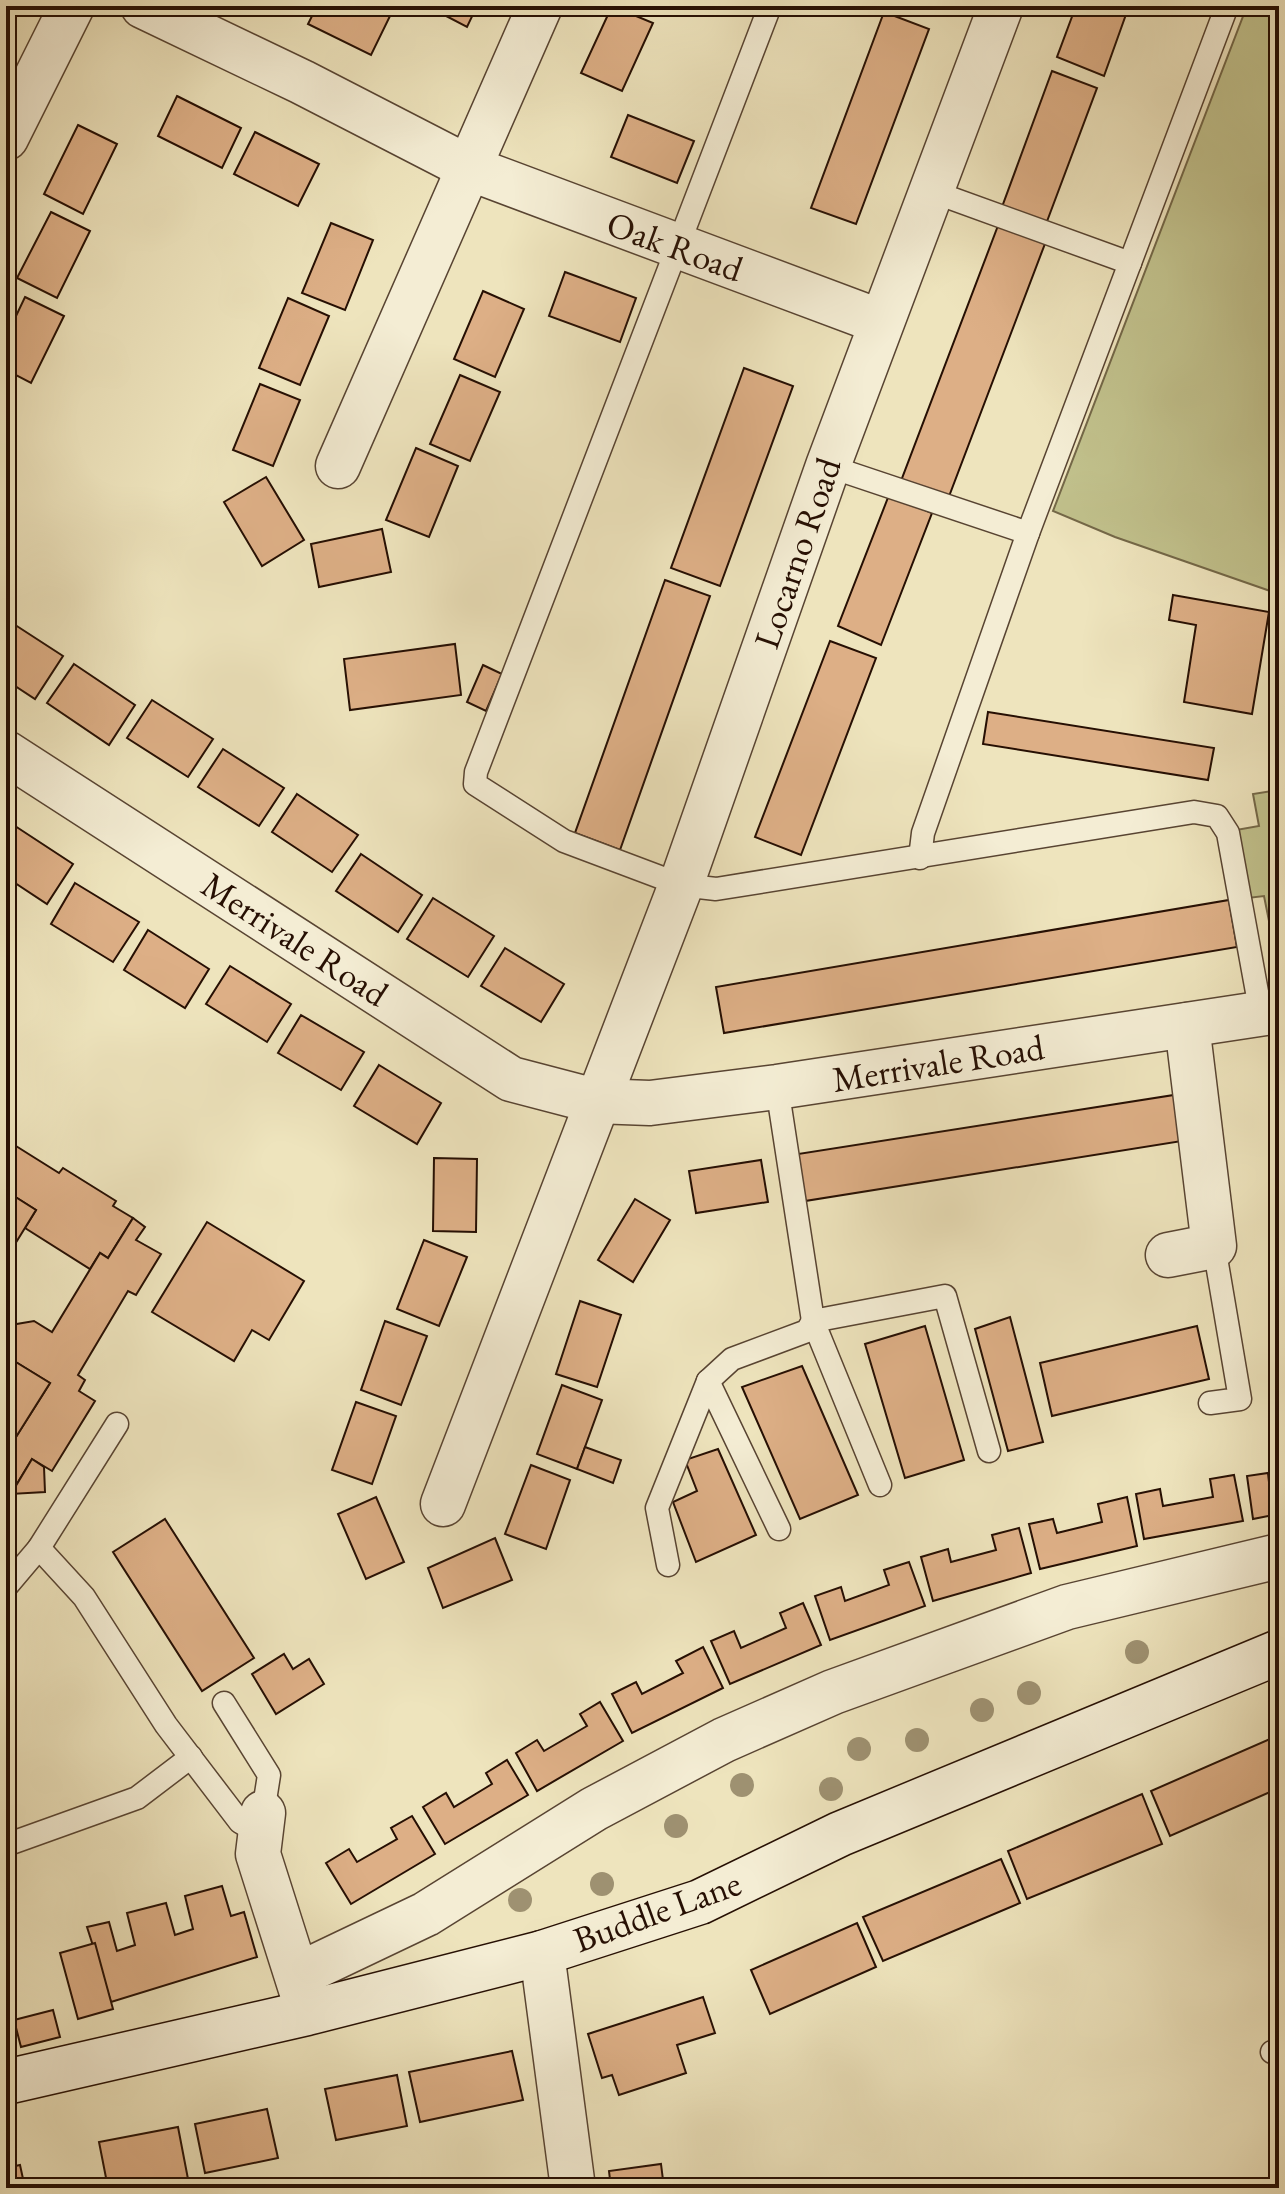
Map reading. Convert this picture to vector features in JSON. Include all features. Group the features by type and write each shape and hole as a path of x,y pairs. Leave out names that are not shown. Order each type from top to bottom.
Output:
{"street":[{"path":"6,138 72,6"},
{"name":"Oak Road","path":"143,6 302,82 469,168 881,322"},
{"path":"338,466 540,6"},
{"name":"Locarno Road","path":"595,1101 681,885 828,466 1001,6"},
{"name":"Merrivale Road","path":"6,753 511,1079 595,1101 650,1103 777,1087 1270,1012"},
{"path":"1168,1255 1214,1246 1187,1025"},
{"path":"443,1504 595,1101"},
{"name":"Buddle Lane","path":"303,1994 594,1809 724,1740 833,1692 1067,1607 1279,1556"},
{"name":"Buddle Lane","path":"6,2082 303,1994 542,1953 700,1902 840,1834 1279,1652"},
{"path":"261,1823 258,1854 266,1887 303,1994"},
{"path":"542,1953 573,2188"}],"lane":[{"path":"770,6 675,247 476,772 475,784 564,841 681,885 716,889 1194,812 1217,816 1228,833 1270,1012"},
{"path":"920,858 923,833 1028,533 1227,6"},
{"path":"931,191 1130,263"},
{"path":"828,466 1028,533"},
{"path":"777,1087 813,1321 880,1485"},
{"path":"1210,1403 1240,1399 1214,1246"},
{"path":"668,1565 657,1508 708,1381 732,1359 807,1331 813,1321 945,1296 989,1451"},
{"path":"708,1381 779,1529"},
{"path":"6,1587 39,1548 117,1424"},
{"path":"39,1548 84,1597 166,1725 240,1822 261,1823 269,1775 224,1703"},
{"path":"6,1845 137,1798 191,1757"}],"green space":[{"path":"1247,6 1279,6 1279,594 1115,537 1053,511"},
{"path":"1279,790 1279,925 1270,926 1264,896 1248,898 1236,830 1259,826 1253,794"}],"building":[{"path":"317,6 375,6 391,14 371,55 308,24"},
{"path":"427,6 477,6 467,27"},
{"path":"612,6 653,23 622,91 581,73"},
{"path":"1076,6 1129,6 1104,76 1057,57"},
{"path":"884,12 929,29 856,224 811,208"},
{"path":"1052,71 1097,88 1046,224 1002,207"},
{"path":"177,96 241,128 222,168 158,136"},
{"path":"628,115 694,141 677,183 611,157"},
{"path":"78,125 117,144 83,214 44,194"},
{"path":"255,132 319,164 298,206 234,174"},
{"path":"51,212 90,231 57,298 17,278"},
{"path":"331,223 373,240 345,310 302,293"},
{"path":"999,223 1046,241 948,499 901,481"},
{"path":"565,272 636,298 620,342 549,316"},
{"path":"483,291 524,309 495,377 454,359"},
{"path":"25,297 64,316 31,383 6,370 6,337"},
{"path":"288,298 329,316 300,385 259,368"},
{"path":"744,368 793,386 720,586 671,568"},
{"path":"460,375 500,392 470,461 430,444"},
{"path":"260,384 300,400 273,466 233,450"},
{"path":"416,448 458,466 429,537 386,520"},
{"path":"266,477 304,540 262,566 224,502"},
{"path":"889,495 932,513 881,645 838,626"},
{"path":"382,529 391,572 319,587 311,544"},
{"path":"665,580 710,596 620,850 575,833"},
{"path":"1173,595 1269,612 1252,714 1184,702 1196,625 1169,620"},
{"path":"6,619 63,656 35,699 6,680"},
{"path":"830,641 876,658 801,855 755,837"},
{"path":"455,644 461,695 350,710 344,659"},
{"path":"74,664 135,705 109,745 47,703"},
{"path":"483,665 502,674 486,711 467,702"},
{"path":"152,700 213,739 188,777 127,738"},
{"path":"988,712 1214,748 1208,780 983,744"},
{"path":"223,749 284,788 259,826 198,787"},
{"path":"297,794 358,835 332,872 272,832"},
{"path":"12,824 73,864 47,904 6,877 6,832"},
{"path":"361,854 422,895 398,932 336,891"},
{"path":"75,883 139,922 113,962 51,924"},
{"path":"433,898 494,936 468,977 407,939"},
{"path":"1229,900 1237,947 724,1033 716,987"},
{"path":"148,930 209,969 185,1008 124,970"},
{"path":"505,948 564,984 541,1022 481,986"},
{"path":"230,966 291,1004 267,1042 206,1004"},
{"path":"301,1015 364,1052 341,1090 278,1053"},
{"path":"379,1065 441,1103 417,1144 354,1106"},
{"path":"1174,1095 1182,1141 805,1201 798,1154"},
{"path":"8,1141 59,1173 63,1168 116,1201 113,1206 133,1218 108,1258 100,1253 90,1269 25,1228 36,1210 6,1191"},
{"path":"434,1158 477,1159 476,1232 433,1231"},
{"path":"761,1160 768,1202 696,1213 689,1171"},
{"path":"6,1191 36,1210 12,1249 6,1246"},
{"path":"635,1199 670,1220 633,1282 598,1260"},
{"path":"133,1218 145,1227 136,1240 161,1254 136,1295 128,1291 78,1375 85,1380 79,1391 95,1401 52,1471 32,1459 6,1502 6,1431 16,1437 50,1383 6,1356 6,1333 11,1325 34,1321 52,1332 100,1253 108,1258"},
{"path":"207,1222 304,1281 269,1340 252,1330 234,1361 152,1312"},
{"path":"424,1240 467,1257 439,1326 397,1309"},
{"path":"580,1301 621,1315 597,1387 556,1374"},
{"path":"1010,1317 1043,1442 1008,1451 975,1329"},
{"path":"385,1321 427,1336 401,1405 361,1390"},
{"path":"925,1326 964,1460 905,1478 865,1344"},
{"path":"1197,1326 1209,1379 1052,1416 1040,1363"},
{"path":"6,1356 50,1383 16,1437 6,1431"},
{"path":"802,1366 858,1495 800,1519 742,1387"},
{"path":"562,1385 602,1400 577,1469 537,1454"},
{"path":"356,1402 396,1416 372,1484 332,1470"},
{"path":"585,1447 621,1460 613,1483 577,1469"},
{"path":"718,1449 756,1535 696,1562 673,1502 697,1491 685,1460"},
{"path":"32,1459 44,1467 45,1492 11,1494"},
{"path":"531,1465 570,1480 546,1549 505,1534"},
{"path":"1268,1473 1269,1482 1279,1480 1279,1514 1253,1519 1247,1476"},
{"path":"1234,1475 1243,1521 1144,1539 1136,1494 1160,1489 1163,1506 1213,1497 1210,1479"},
{"path":"376,1497 404,1562 366,1579 338,1514"},
{"path":"1127,1497 1137,1546 1040,1569 1029,1524 1053,1519 1057,1533 1102,1522 1098,1504"},
{"path":"165,1519 254,1658 202,1691 113,1552"},
{"path":"1019,1528 1031,1573 933,1601 921,1557 948,1549 951,1562 996,1550 992,1535"},
{"path":"495,1538 512,1580 443,1608 428,1568"},
{"path":"909,1562 925,1606 830,1640 815,1596 841,1587 845,1601 889,1585 884,1570"},
{"path":"803,1603 821,1645 730,1684 711,1641 734,1631 741,1648 786,1628 780,1613"},
{"path":"703,1647 723,1688 632,1733 612,1694 636,1682 642,1694 683,1673 676,1661"},
{"path":"284,1654 293,1669 309,1659 324,1684 276,1714 252,1674"},
{"path":"600,1702 623,1741 537,1791 516,1753 537,1740 544,1751 587,1726 580,1714"},
{"path":"1279,1735 1279,1788 1170,1836 1151,1791"},
{"path":"507,1760 528,1795 445,1844 423,1807 446,1793 454,1807 492,1784 486,1773"},
{"path":"1142,1794 1162,1844 1027,1899 1008,1851"},
{"path":"412,1816 435,1854 351,1904 326,1863 349,1849 357,1862 397,1839 391,1828"},
{"path":"1001,1859 1020,1903 883,1961 863,1917"},
{"path":"222,1886 231,1916 244,1912 257,1957 111,2002 87,1927 109,1922 117,1951 135,1945 127,1913 166,1903 175,1935 193,1929 185,1896"},
{"path":"857,1923 876,1967 770,2014 751,1970"},
{"path":"95,1943 113,2009 78,2019 60,1953"},
{"path":"703,1997 715,2033 677,2045 686,2073 619,2095 612,2075 602,2078 588,2034"},
{"path":"53,2010 60,2037 21,2047 14,2020"},
{"path":"512,2051 523,2100 420,2122 409,2072"},
{"path":"397,2075 407,2126 336,2140 325,2089"},
{"path":"267,2109 278,2158 205,2173 195,2124"},
{"path":"178,2127 188,2179 144,2188 108,2188 99,2142"},
{"path":"661,2164 664,2188 611,2188 609,2171"},
{"path":"20,2165 25,2188 6,2188 6,2168"},
{"path":"528,2181 529,2188 480,2188"}]}
